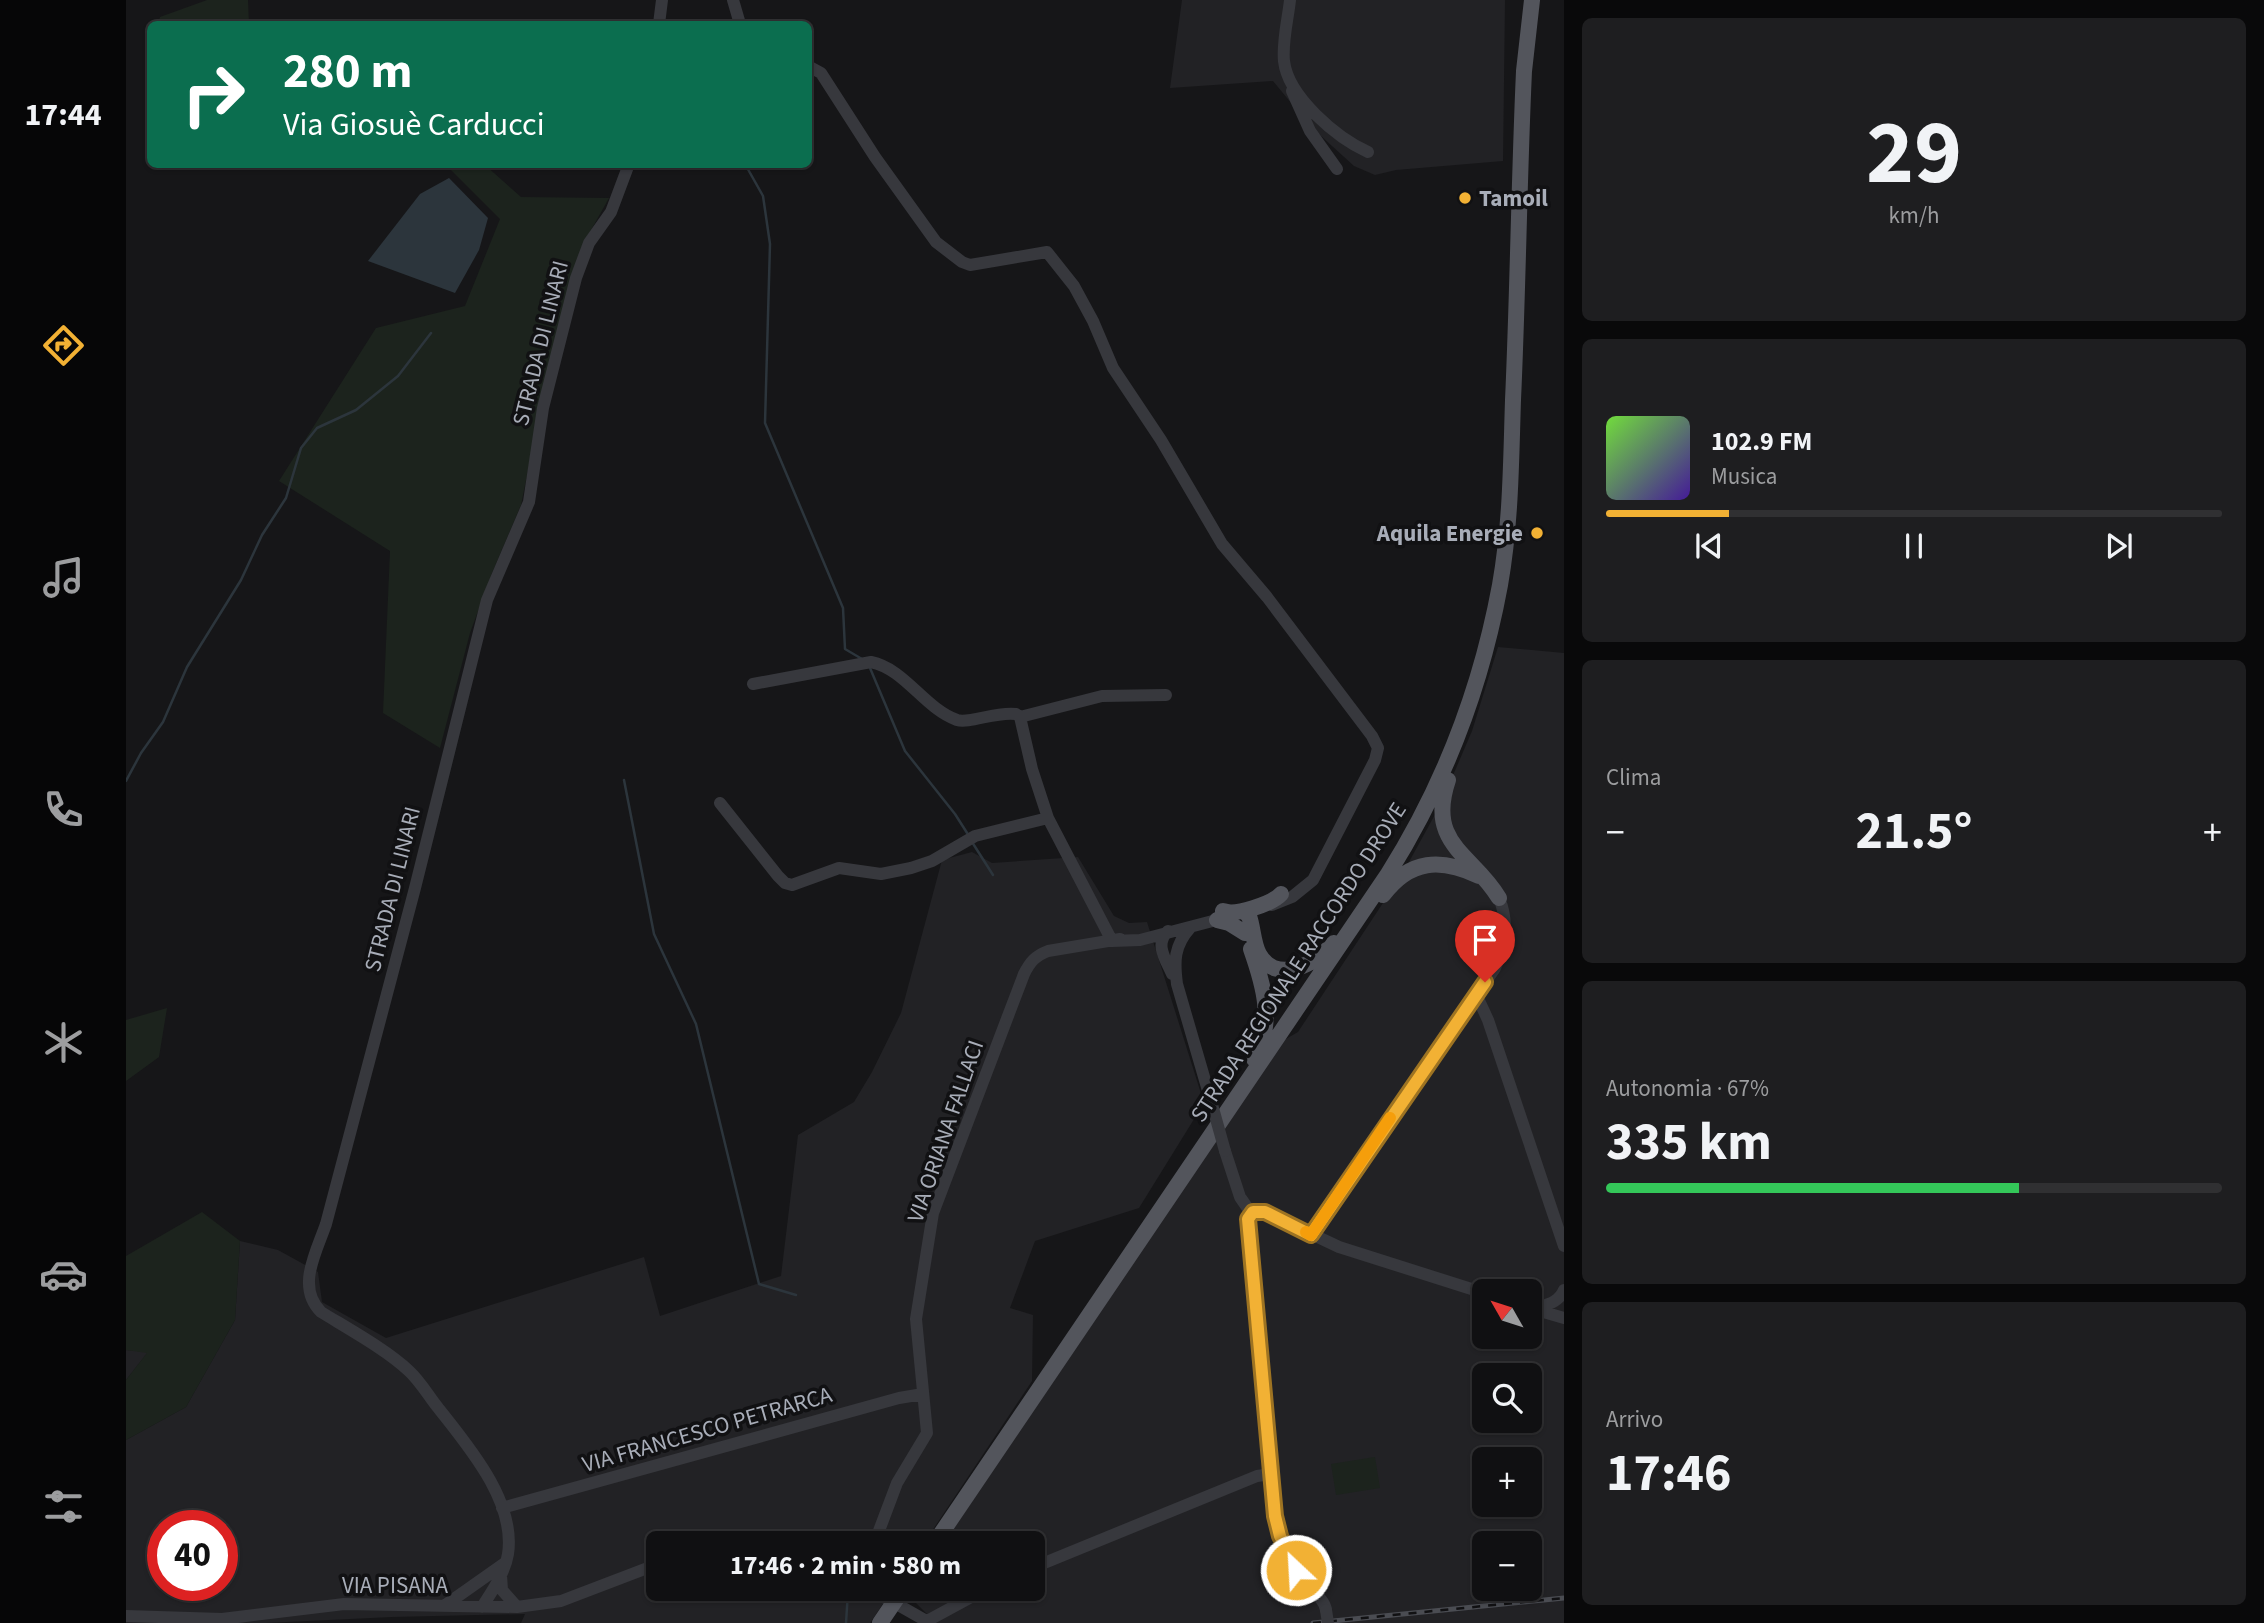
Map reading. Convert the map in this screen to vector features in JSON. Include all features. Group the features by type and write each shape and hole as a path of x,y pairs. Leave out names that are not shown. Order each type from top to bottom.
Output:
{"main road":[{"name":"STRADA REGIONALE RACCORDO DROVE","path":"943,1531 1379,887 1419,821 1451,754 1474,691 1492,622 1507,537 1524,71 1532,0"},
{"path":"1474,691 1472,719 1447,784 1443,808 1445,826 1451,841 1499,898"},
{"path":"1245,912 1242,923 1259,954 1272,965 1291,970 1304,967 1316,960 1334,942 1399,845 1419,821"},
{"path":"1282,1032 1304,1012 1383,896 1401,876 1419,867 1437,863 1460,867 1479,876"},
{"path":"1249,932 1276,900"},
{"path":"1218,915 1245,912 1276,900"},
{"path":"1218,915 1249,932"},
{"path":"1193,1163 1204,1134 1253,1062 1265,1034 1265,998 1249,932"},
{"path":"880,1623 896,1601"}],"street":[{"path":"659,21 662,0"},
{"path":"733,0 739,21"},
{"path":"1290,0 1284,59 1287,74 1294,97 1310,131 1338,169"},
{"path":"812,68 821,73 875,157 936,242 961,262 970,265 1047,252 1074,286 1093,321 1113,369 1161,440 1222,544 1275,607 1372,736 1378,748 1375,760 1316,871 1300,886 1276,900 1143,936"},
{"path":"1287,74 1314,112 1346,140 1368,152"},
{"name":"STRADA DI LINARI","path":"482,1606 508,1555 508,1537 502,1508 494,1488 481,1466 410,1371 321,1312 311,1302 309,1282 415,888 487,600 530,502 543,408 576,278 589,243 611,212 628,168"},
{"path":"753,684 871,662 888,669 944,713 962,721 985,715 1011,713 1020,717 1102,695 1166,695"},
{"path":"1020,717 1032,769 1048,818 1107,942"},
{"path":"720,803 778,876 785,883 792,885 839,868 881,874 911,868 932,861 971,838 1048,818"},
{"path":"1311,1235 1494,968 1503,945 1505,920 1499,898"},
{"path":"1143,936 1164,936 1218,915"},
{"path":"1164,936 1169,930 1218,915"},
{"path":"1170,955 1190,928"},
{"path":"1143,936 1170,955"},
{"name":"VIA ORIANA FALLACI","path":"879,1531 897,1483 927,1433 916,1320 933,1213 1024,974 1037,955 1048,951 1143,936"},
{"path":"1164,936 1168,939 1177,984 1241,1201 1251,1213"},
{"path":"1476,994 1486,1015 1564,1246"},
{"path":"1327,1617 1322,1600 1302,1580 1283,1543 1275,1516 1248,1219 1251,1213 1257,1210 1265,1212 1339,1247 1472,1289"},
{"path":"1542,1306 1551,1304 1564,1290"},
{"path":"1542,1311 1564,1318"},
{"name":"VIA FRANCESCO PETRARCA","path":"502,1508 900,1398 923,1394"},
{"path":"1045,1563 1253,1478 1271,1474"},
{"path":"444,1606 503,1569"},
{"name":"STRADA DI LINARI","path":"503,1569 502,1590 517,1607"},
{"name":"VIA PISANA","path":"126,1616 222,1619 344,1604 517,1607 561,1601 646,1569"},
{"path":"477,1583 475,1596 482,1606"},
{"path":"900,1606 929,1622 965,1601"}],"shaded area":[{"path":"207,0 248,0 249,21 159,21 160,17"},
{"path":"1182,0 1505,0 1503,161 1396,170 1375,175 1354,166 1310,126 1273,81 1170,88"},
{"path":"449,168 488,168 521,197 609,198 581,248 548,372 521,505 470,633 440,748 383,713 390,551 279,481 376,328 465,306 500,219"},
{"path":"449,178 488,218 479,250 455,293 368,261 420,194"},
{"path":"1498,647 1564,653 1564,1623 936,1623 914,1601 1045,1601 1045,1531 952,1531 1284,1040 1298,1032 1404,871 1438,809 1472,731"},
{"path":"972,852 992,863 1078,857 1114,916 1129,923 1147,922 1204,1103 1139,1208 1035,1241 1010,1308 1033,1315 1032,1381 932,1531 646,1531 646,1601 885,1601 870,1623 521,1623 525,1614 266,1623 126,1623 126,1440 186,1407 235,1320 240,1241 278,1250 318,1272 322,1302 386,1338 644,1257 660,1316 781,1276 798,1135 854,1102 901,1013 942,860"},
{"path":"167,1008 159,1057 126,1081 126,1020"},
{"path":"202,1212 240,1241 235,1320 186,1407 126,1440 126,1380 147,1353 126,1350 126,1256"},
{"path":"126,1350 148,1352 126,1380"},
{"path":"1375,1457 1380,1488 1336,1495 1331,1464"}],"waterway":[{"path":"747,168 763,196 770,244 765,423 843,608 845,649 862,659"},
{"path":"126,781 141,753 163,722 187,667 241,580 262,535 286,498 301,448 317,428 356,410 398,376 431,333"},
{"path":"870,668 905,751 969,836"},
{"path":"624,780 654,934 696,1024 759,1284 796,1295"},
{"path":"972,842 993,875"},
{"path":"846,1623 847,1601"}],"railway":[{"path":"1313,1623 1564,1598"}],"slow traffic":[{"path":"1306,1232 1311,1235 1390,1118"}],"place":[{"name":"Tamoil","path":"1465,198"},
{"name":"Aquila Energie","path":"1537,533"}],"route":[{"path":"1296,1570 1280,1536 1275,1516 1248,1219 1253,1212 1262,1211 1311,1235 1448,1032 1485,982"}]}
